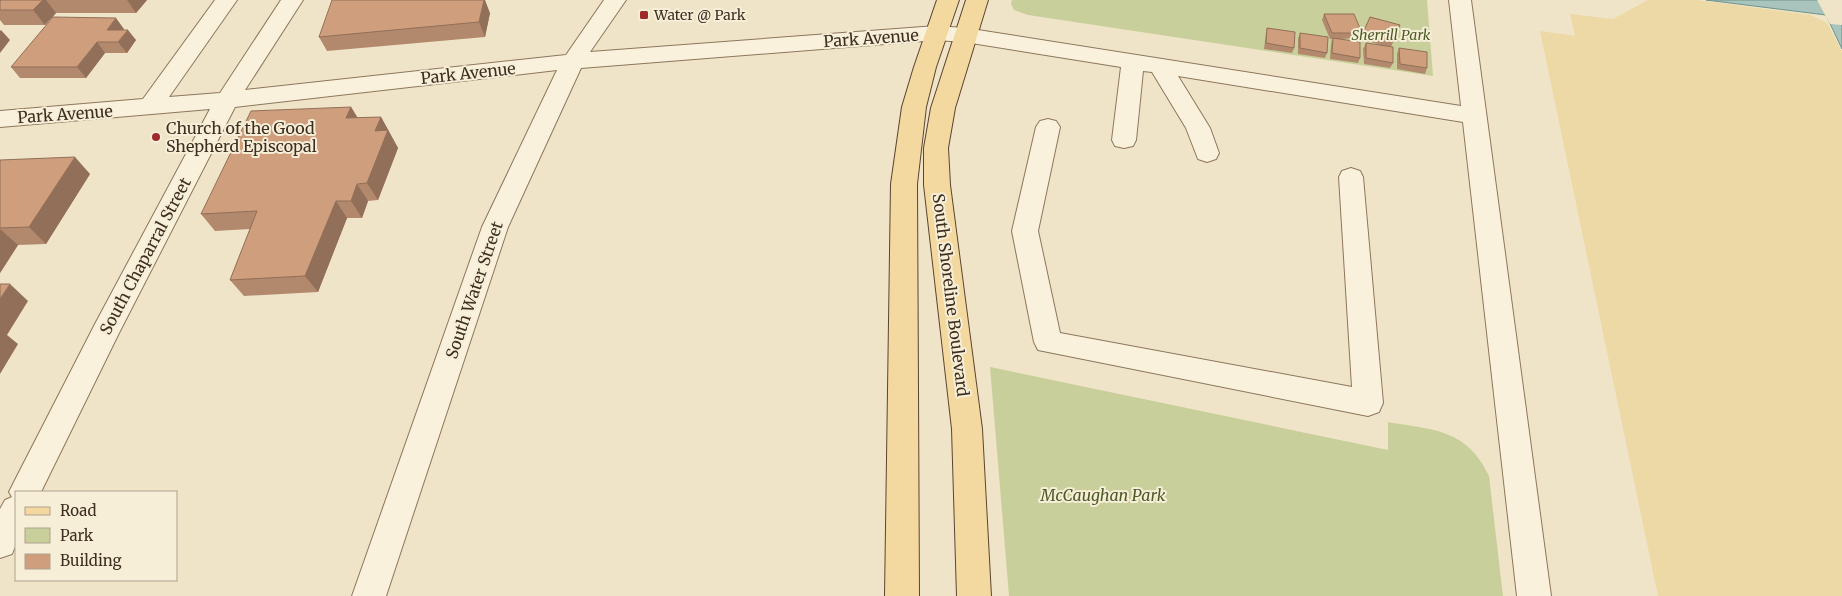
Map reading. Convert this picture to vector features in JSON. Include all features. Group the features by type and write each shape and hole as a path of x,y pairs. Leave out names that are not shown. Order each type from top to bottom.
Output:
{"main road":[{"path":"902,596 904,184 914,106 948,0"},
{"name":"South Shoreline Boulevard","path":"974,596 967,428 937,185 936,148 944,108 977,0"}],"street":[{"path":"149,108 226,0"},
{"name":"South Chaparral Street","path":"25,491 104,332 227,100 292,0"},
{"name":"South Water Street","path":"370,596 495,227 573,61 615,0"},
{"path":"1460,0 1534,596"},
{"name":"Park Avenue","path":"0,119 149,108 573,61 936,34 965,35 1474,116"},
{"path":"1124,140 1134,62"},
{"path":"1160,66 1198,128 1207,153"},
{"path":"1048,127 1025,231 1048,342 1368,403 1351,177"},
{"path":"0,543 15,512"}],"green space":[{"name":"Sherrill Park","path":"1012,0 1427,0 1433,76 1028,15 1014,10 1011,4"},
{"name":"McCaughan Park","path":"990,367 1388,450 1388,422 1448,434 1460,440 1470,449 1489,476 1503,596 1009,596"}],"sand":[{"path":"1648,0 1696,0 1811,15 1827,23 1842,52 1842,596 1658,596 1540,31 1575,36 1570,14 1613,19"}],"water":[{"path":"1706,0 1842,0 1842,49 1826,15"}],"pier":[{"path":"1817,0 1842,0 1842,25 1830,24"}],"building":[{"path":"1,0 43,0 33,10 0,10"},
{"path":"332,0 484,0 479,22 319,37"},
{"path":"1324,14 1354,14 1362,33 1332,33"},
{"path":"53,17 116,18 107,30 128,30 118,42 97,42 77,67 11,67"},
{"path":"1370,17 1400,25 1393,42 1363,33"},
{"path":"1267,28 1295,32 1294,48 1266,43"},
{"path":"1300,33 1328,37 1327,53 1300,48"},
{"path":"1333,38 1360,42 1360,58 1332,53"},
{"path":"1366,43 1393,47 1393,63 1366,58"},
{"path":"1399,48 1427,52 1427,68 1400,64"},
{"path":"351,107 346,118 381,117 375,131 388,130 367,183 357,184 351,201 336,201 305,276 230,280 257,211 201,214 251,111"},
{"path":"75,157 29,227 0,228 0,160"},
{"path":"0,284 10,284 0,299"}],"place":[{"name":"Water @ Park","path":"644,15"},
{"name":"Church of the Good Shepherd Episcopal","path":"156,137"}]}
